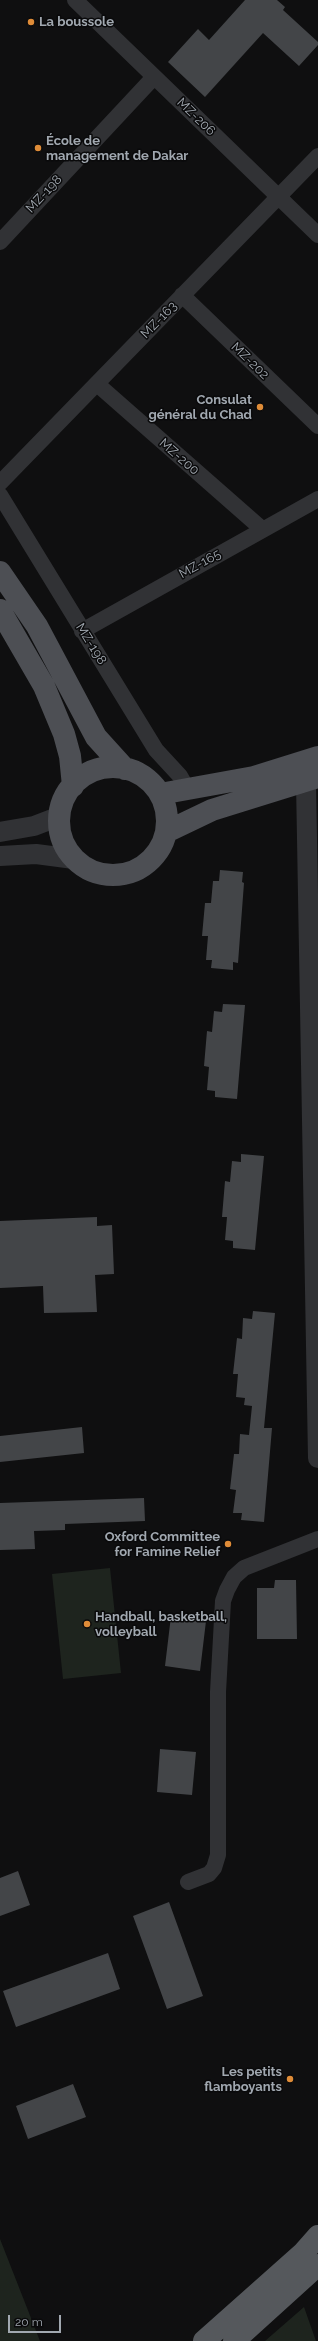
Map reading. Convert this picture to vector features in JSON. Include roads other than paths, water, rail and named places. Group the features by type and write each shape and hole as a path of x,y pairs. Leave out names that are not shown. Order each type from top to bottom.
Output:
{"highway":[{"path":"204,2341 303,2253 318,2236"},
{"path":"234,2341 318,2265"}],"main road":[{"path":"0,572 37,626 96,737 126,769"},
{"path":"0,610 44,686 64,734 70,756 73,786"},
{"path":"160,794 254,777 318,757"},
{"path":"111,767 126,769 145,778 160,794 167,819 166,832 161,848 150,861 136,871 120,876 103,875 87,869 74,859 63,839 60,816 67,795 73,786 84,776 97,770 111,767"},
{"path":"166,832 212,810 312,780"}],"street":[{"name":"MZ-206","path":"74,0 318,235"},
{"name":"MZ-198","path":"0,242 154,76"},
{"name":"MZ-163","path":"0,483 318,156"},
{"name":"MZ-202","path":"182,295 318,426"},
{"name":"MZ-200","path":"97,384 262,529"},
{"name":"MZ-198","path":"0,495 156,750 180,776 188,790"},
{"name":"MZ-165","path":"82,631 318,499"},
{"path":"312,780 318,1458"},
{"path":"0,832 34,826 60,816"},
{"path":"0,856 36,854 74,859"},
{"path":"188,1882 209,1874 214,1868 218,1855 218,1692 223,1601 227,1590 234,1577 244,1568 318,1539"}],"place":[{"name":"La boussole","path":"31,22"},
{"name":"École de management de Dakar","path":"38,148"},
{"name":"Consulat général du Chad","path":"260,407"},
{"name":"Oxford Committee for Famine Relief","path":"228,1544"},
{"name":"Handball, basketball, volleyball","path":"87,1624"},
{"name":"Les petits flamboyants","path":"290,2079"}]}
